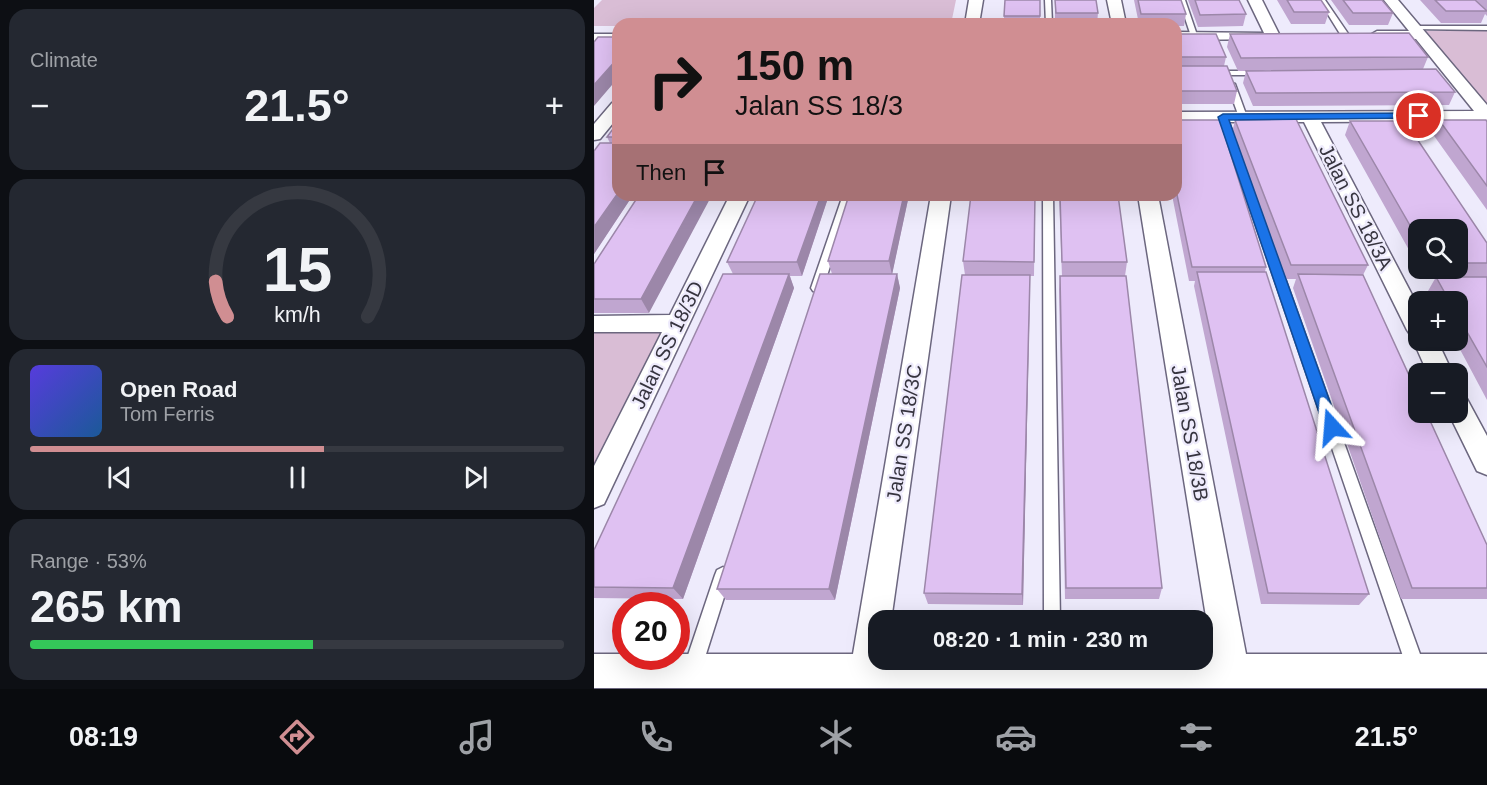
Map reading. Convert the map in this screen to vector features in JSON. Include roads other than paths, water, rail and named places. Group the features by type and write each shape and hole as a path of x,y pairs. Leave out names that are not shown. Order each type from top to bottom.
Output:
{"street":[{"path":"973,18 976,0"},
{"path":"1114,0 1118,18"},
{"path":"1182,36 1214,40 1278,36 1255,0"},
{"path":"1391,0 1445,73 1486,114"},
{"path":"1325,35 1416,31"},
{"path":"594,135 612,113"},
{"path":"1182,117 1310,117 1400,121 1486,114"},
{"name":"Jalan SS 18/3A","path":"1310,117 1408,309"},
{"name":"Jalan SS 18/3D","path":"594,495 737,201"},
{"name":"Jalan SS 18/3C","path":"867,671 940,201"},
{"name":"Jalan SS 18/3B","path":"1149,201 1232,671"},
{"path":"594,324 678,323"},
{"path":"1467,423 1487,463"},
{"path":"594,671 904,670"},
{"path":"1196,670 1487,671"}],"lane":[{"path":"1048,0 1049,18"},
{"path":"1182,0 1195,36"},
{"path":"1322,0 1356,35"},
{"path":"1416,31 1487,28"},
{"path":"1223,64 1243,117"},
{"path":"1207,74 1274,73"},
{"path":"1223,117 1418,671"},
{"path":"814,297 846,201"},
{"path":"1048,201 1052,610"},
{"path":"692,671 729,557"}]}
